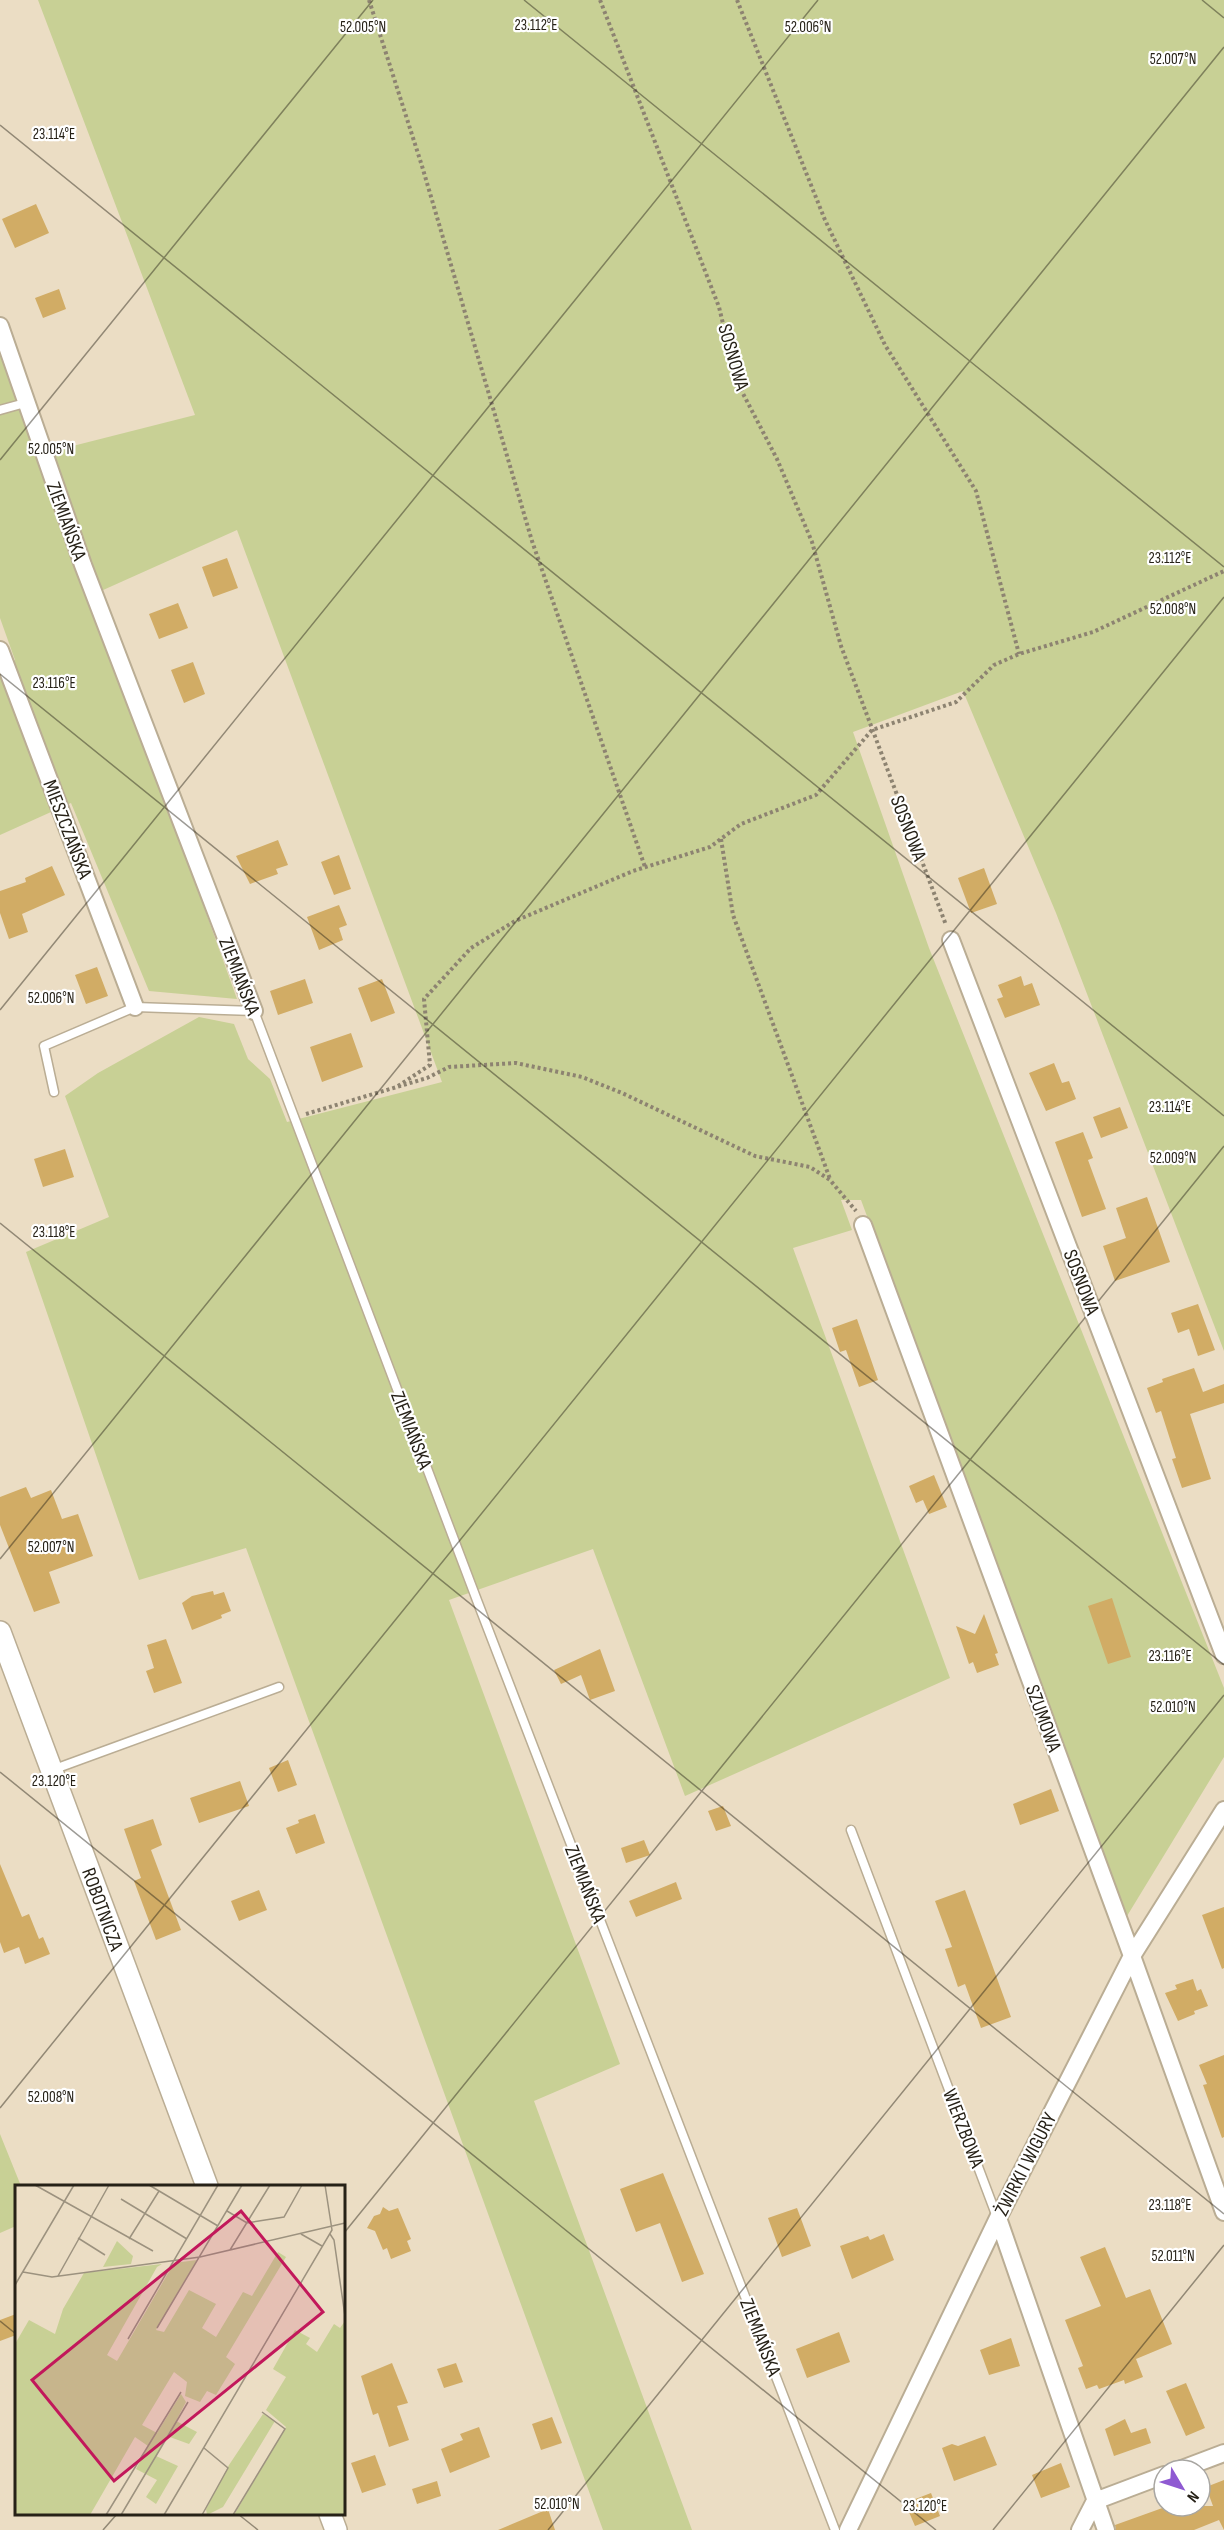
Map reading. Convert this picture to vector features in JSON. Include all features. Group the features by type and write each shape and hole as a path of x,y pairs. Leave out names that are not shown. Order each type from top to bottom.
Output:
{"street":[{"name":"ZIEMIAŃSKA","path":"0,326 83,565 254,1011"},
{"name":"MIESZCZAŃSKA","path":"0,650 135,1007"},
{"name":"SOSNOWA","path":"951,940 1224,1655"},
{"name":"SZUMOWA","path":"862,1225 1224,2212"},
{"name":"ROBOTNICZA","path":"0,1632 206,2185"},
{"name":"ŻWIRKI I WIGURY","path":"849,2530 998,2218 1132,1956 1224,1810"},
{"name":"WIERZBOWA","path":"998,2218 1106,2530"},
{"path":"1080,2530 1095,2501 1152,2480"},
{"path":"330,2515 336,2530"}],"lane":[{"path":"0,410 25,403"},
{"path":"54,1092 44,1046 135,1007 254,1011"},
{"name":"ZIEMIAŃSKA","path":"254,1011 486,1625 835,2530"},
{"path":"52,1770 279,1687"},
{"name":"WIERZBOWA","path":"851,1830 998,2218"}],"path":[{"path":"369,0 422,166 532,542 645,867"},
{"name":"SOSNOWA","path":"600,0 719,307 737,382 777,459 812,542 841,646 951,940"},
{"path":"737,0 825,220 885,345 976,491 1019,654"},
{"path":"398,1086 430,1065 424,999 471,948 515,921 645,867 710,847 741,824 816,795 872,730 956,702 994,664 1019,654 1093,632 1224,571"},
{"path":"721,839 733,915 830,1180"},
{"path":"294,1118 427,1078 449,1067 516,1063 582,1077 622,1093 755,1156 810,1167 830,1180 853,1206 862,1225"}],"green space":[{"path":"38,0 1224,0 1224,1351 1056,913 963,691 853,732 929,948 1224,1688 1224,1757 1127,1916 861,1200 841,1200 852,1230 793,1248 950,1678 685,1796 593,1549 449,1600 620,2064 534,2101 692,2530 603,2530 246,1548 139,1580 26,1252 109,1217 65,1096 98,1073 199,1017 234,1024 248,1059 270,1079 287,1122 442,1082 237,530 92,595 237,999 149,991 71,803 0,835 0,669 15,660 0,618 0,347 13,383 53,451 195,415"},
{"path":"0,2134 21,2185 15,2185 15,2226 0,2233"}],"building":[{"path":"36,204 49,233 15,248 2,219"},
{"path":"59,289 66,309 43,318 35,298"},
{"path":"227,558 238,588 213,597 202,567"},
{"path":"178,603 188,628 159,639 149,614"},
{"path":"193,662 205,694 184,703 171,670"},
{"path":"278,840 288,865 276,869 278,874 250,884 236,856"},
{"path":"339,855 351,889 334,895 321,862"},
{"path":"52,866 65,895 22,914 28,932 9,939 0,913 0,891 26,882 25,878"},
{"path":"984,868 997,904 971,913 958,878"},
{"path":"339,905 347,925 339,928 343,940 319,950 307,917"},
{"path":"97,967 108,996 86,1004 75,975"},
{"path":"1021,976 1024,986 1032,983 1040,1005 1005,1018 997,999 1003,997 998,985"},
{"path":"305,979 313,1003 278,1015 270,991"},
{"path":"382,979 395,1013 371,1022 358,988"},
{"path":"351,1033 363,1067 322,1082 310,1047"},
{"path":"1054,1063 1062,1083 1069,1081 1076,1099 1046,1111 1029,1073"},
{"path":"1120,1107 1128,1128 1101,1138 1093,1117"},
{"path":"1083,1132 1093,1158 1088,1160 1106,1209 1082,1217 1055,1142"},
{"path":"65,1149 74,1177 43,1187 34,1159"},
{"path":"1147,1197 1170,1262 1115,1281 1103,1246 1126,1238 1116,1208"},
{"path":"1198,1304 1215,1350 1198,1356 1189,1329 1178,1333 1171,1313"},
{"path":"857,1319 878,1380 859,1387 846,1350 840,1352 832,1328"},
{"path":"1194,1368 1203,1392 1224,1384 1224,1403 1190,1414 1211,1479 1182,1488 1172,1459 1176,1458 1161,1411 1156,1413 1147,1388 1163,1382 1162,1379"},
{"path":"934,1475 947,1507 929,1514 923,1500 916,1503 909,1486"},
{"path":"26,1487 31,1498 51,1490 62,1519 78,1514 93,1556 49,1572 60,1603 34,1612 0,1525 0,1497"},
{"path":"213,1591 214,1595 224,1592 231,1611 221,1615 222,1618 192,1630 182,1603 192,1596"},
{"path":"1112,1598 1131,1657 1108,1664 1088,1606"},
{"path":"984,1614 998,1653 995,1654 999,1665 977,1673 973,1662 969,1664 956,1626 975,1634"},
{"path":"166,1639 182,1683 154,1693 146,1671 154,1668 147,1645"},
{"path":"600,1649 615,1691 590,1700 581,1675 561,1684 554,1670"},
{"path":"288,1760 297,1785 278,1792 269,1768"},
{"path":"240,1781 249,1806 199,1823 190,1798"},
{"path":"1051,1789 1059,1811 1020,1825 1013,1804"},
{"path":"723,1806 731,1826 716,1831 708,1811"},
{"path":"315,1814 325,1843 296,1854 286,1828 299,1823 298,1820"},
{"path":"153,1819 162,1845 151,1850 181,1930 156,1940 134,1881 141,1878 124,1829"},
{"path":"644,1840 650,1855 626,1863 621,1848"},
{"path":"0,1864 22,1917 29,1914 39,1939 43,1937 50,1954 25,1964 19,1947 4,1953 0,1942"},
{"path":"676,1882 682,1899 636,1917 629,1901"},
{"path":"259,1890 267,1910 239,1921 231,1901"},
{"path":"965,1890 1011,2017 981,2028 965,1984 958,1987 945,1949 952,1947 935,1901"},
{"path":"1224,1907 1224,1968 1222,1969 1202,1915"},
{"path":"1193,1979 1197,1991 1201,1989 1208,2006 1178,2021 1165,1993 1177,1989 1175,1985"},
{"path":"1224,2055 1224,2137 1222,2138 1203,2085 1207,2084 1199,2065"},
{"path":"663,2173 704,2274 682,2282 660,2223 636,2232 620,2189"},
{"path":"383,2207 389,2211 398,2208 411,2239 407,2241 411,2251 391,2259 387,2248 383,2250 375,2231 367,2228 374,2216 380,2214"},
{"path":"797,2208 811,2246 782,2257 768,2218"},
{"path":"884,2234 894,2260 852,2279 840,2246 868,2236 870,2240"},
{"path":"1105,2247 1126,2298 1150,2289 1172,2344 1136,2359 1143,2377 1125,2384 1124,2380 1099,2389 1097,2385 1086,2389 1078,2368 1083,2366 1065,2320 1101,2306 1080,2257"},
{"path":"15,2314 15,2335 0,2341 0,2320"},
{"path":"839,2332 850,2362 807,2378 796,2349"},
{"path":"1011,2338 1020,2366 989,2375 980,2350"},
{"path":"392,2363 408,2403 397,2406 409,2440 389,2447 378,2413 373,2415 361,2376"},
{"path":"456,2363 463,2382 444,2388 437,2369"},
{"path":"1186,2383 1205,2428 1186,2436 1166,2391"},
{"path":"552,2417 562,2443 541,2450 532,2424"},
{"path":"1125,2419 1131,2433 1146,2428 1151,2443 1114,2456 1105,2429"},
{"path":"479,2427 490,2457 450,2473 441,2449 463,2440 460,2434"},
{"path":"985,2436 997,2465 954,2481 942,2448 952,2444 958,2446"},
{"path":"375,2455 386,2485 362,2493 351,2463"},
{"path":"1061,2463 1070,2487 1041,2498 1032,2475"},
{"path":"1224,2480 1224,2530 1219,2520 1194,2530 1116,2530 1115,2525 1152,2512 1152,2518 1212,2518 1212,2485"},
{"path":"437,2481 441,2496 417,2504 412,2489"},
{"path":"931,2493 940,2516 915,2526 905,2503"},
{"path":"548,2509 555,2530 498,2530"}]}
